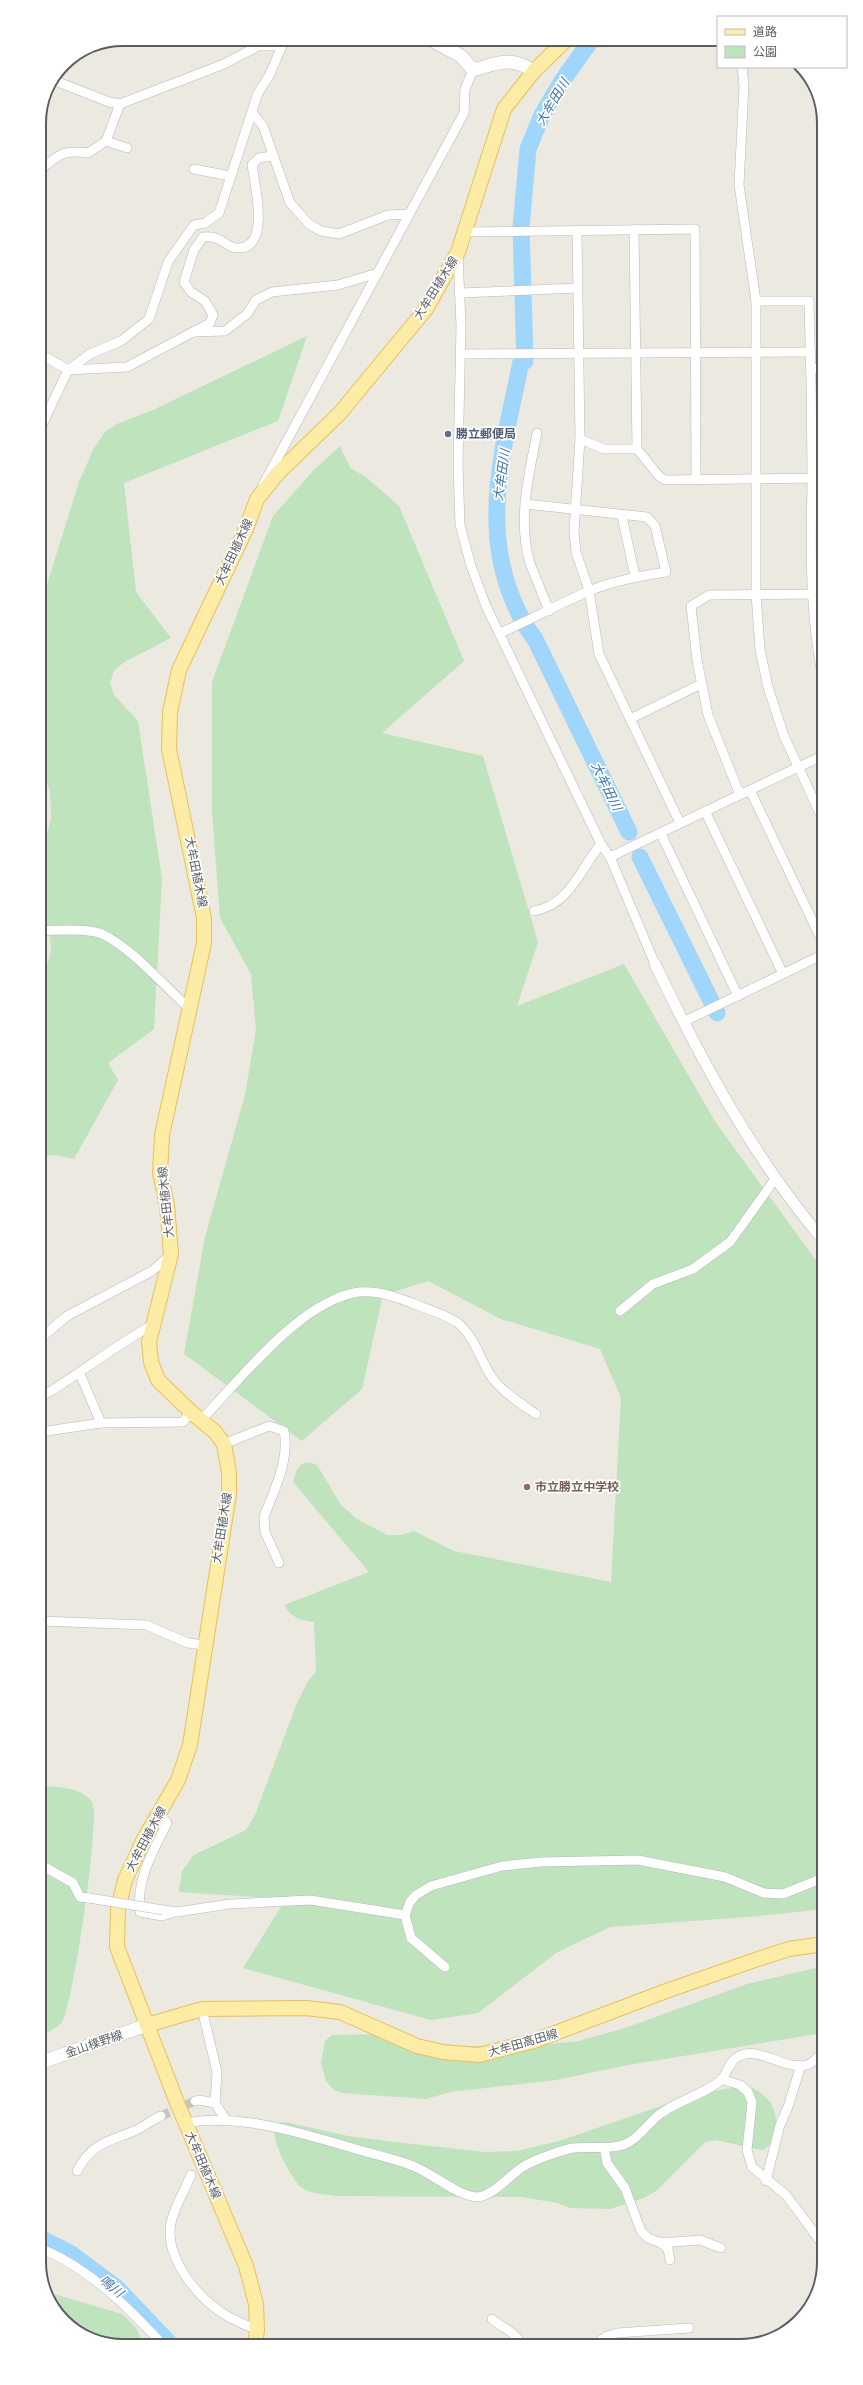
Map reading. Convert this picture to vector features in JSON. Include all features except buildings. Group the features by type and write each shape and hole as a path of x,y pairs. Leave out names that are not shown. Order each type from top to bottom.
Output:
{"main road":[{"path":"443,46 461,56 473,70 509,61 518,62 534,71"},
{"name":"大牟田植木線","path":"256,2339 256,2304 246,2266 186,2123 118,1947 118,1909 125,1880 178,1780 190,1745 204,1645 229,1494 229,1474 224,1444 215,1432 158,1380 151,1362 149,1342 152,1324 171,1254 167,1204 160,1173 162,1135 204,942 204,918 169,748 170,712 179,670 246,529 257,499 278,473 340,413 426,309 458,252 504,109 534,71 560,46"},
{"name":"大牟田高田線","path":"147,2025 202,2009 306,2008 340,2012 417,2046 443,2052 479,2055 534,2041 758,1959 789,1949 817,1945"},
{"name":"金山檪野線","path":"46,2061 147,2025"}],"street":[{"path":"58,82 102,99 120,104 224,64 258,46"},
{"path":"46,416 68,370 90,354 121,341 150,319 168,262 194,225 205,223 219,213 230,176 253,114 258,93 281,46"},
{"path":"742,68 744,85 739,184 756,301 756,594 760,650 766,680 784,736 817,808"},
{"path":"246,529 259,492 279,452 464,113 465,88 473,70"},
{"path":"46,165 62,152 71,150 88,153 106,141 120,104"},
{"path":"253,114 263,126 272,156 290,203 309,224 321,231 338,234 388,214 409,214"},
{"path":"106,141 126,148"},
{"path":"46,357 68,370 127,367 210,323 213,315 205,301 191,292 184,282 194,250 203,237 214,236 235,248 245,247 252,243 259,229 252,165 259,158 272,156"},
{"path":"194,169 230,176"},
{"path":"634,229 637,449 658,476 665,480 817,478"},
{"path":"465,232 695,229 696,479"},
{"path":"577,231 580,439 574,530 576,552 589,590 598,654 680,823"},
{"path":"458,252 460,293 458,464 460,525 471,566 486,606 601,844 610,857 655,964 683,1022 720,1090 775,1179 817,1232"},
{"path":"191,332 224,331 247,314 256,300 272,292 331,287 378,272"},
{"path":"460,293 578,288"},
{"path":"756,301 809,301 812,424 811,594 817,648"},
{"path":"460,354 810,352"},
{"path":"811,369 817,368"},
{"path":"812,424 817,424"},
{"path":"537,433 525,504 530,562 550,611"},
{"path":"580,439 604,449 637,449"},
{"path":"500,634 532,620 589,590 635,576 666,572 655,526 647,517 622,516 575,508 525,504"},
{"path":"622,516 635,576"},
{"path":"747,792 738,790 722,754 708,715 701,684 691,606 709,595 817,594"},
{"path":"630,719 701,684"},
{"path":"610,857 817,758"},
{"path":"747,792 817,931"},
{"path":"705,812 783,974"},
{"path":"660,834 738,996"},
{"path":"534,911 553,904 570,891 590,857 601,844"},
{"path":"46,931 92,932 101,934 123,947 189,1008"},
{"path":"683,1022 817,957"},
{"path":"620,1311 653,1284 693,1269 730,1242 775,1179"},
{"path":"46,1334 67,1316 152,1271 171,1254"},
{"path":"47,1430 101,1423 183,1422 196,1415 284,1332 303,1318 337,1299 359,1292 381,1293 458,1323 470,1337 496,1383 536,1414"},
{"path":"46,1394 80,1374 120,1342 152,1324"},
{"path":"80,1374 101,1423"},
{"path":"224,1444 269,1426 284,1431 286,1444 283,1464 264,1517 263,1525 279,1564"},
{"path":"46,1621 146,1625 188,1643 204,1645"},
{"path":"159,1814 167,1823 144,1872 138,1896 140,1912 162,1916 177,1912 230,1904 310,1900 405,1915"},
{"path":"445,1968 411,1938 405,1915 410,1902 416,1895 431,1886 502,1866 541,1862 638,1860 725,1877 764,1893 784,1894 817,1881"},
{"path":"46,1868 73,1883 80,1897 177,1912"},
{"path":"202,2009 217,2072 215,2103 226,2120"},
{"path":"186,2123 210,2119 281,2128 414,2166 462,2192 477,2197 488,2194 527,2164 572,2148 620,2146 631,2142 661,2113 700,2093 721,2079 736,2058 747,2054 759,2055 783,2064 800,2065 809,2064 817,2058"},
{"path":"766,2180 780,2125 788,2107 800,2065"},
{"path":"721,2079 740,2085 748,2092 752,2102 747,2150 752,2167 786,2195 817,2237"},
{"path":"195,2101 199,2100 215,2103"},
{"path":"77,2171 83,2160 96,2145 134,2131 161,2116"},
{"path":"604,2147 606,2163 625,2188 641,2231 648,2238 661,2243 668,2249 670,2260"},
{"path":"191,2175 171,2223 171,2241 177,2261 206,2300 229,2317 257,2330"},
{"path":"661,2243 700,2240 721,2248"},
{"path":"46,2251 52,2253 128,2306 158,2339"},
{"path":"492,2319 512,2333 517,2339"},
{"path":"603,2339 617,2333 689,2328"}],"green space":[{"path":"307,336 278,421 124,483 136,592 171,638 124,662 114,671 110,683 114,695 138,721 162,879 154,1029 108,1063 118,1080 74,1159 54,1155 46,1156 46,964 51,952 51,944 46,926 46,838 51,819 50,791 46,779 46,588 79,482 94,448 106,431 117,424 155,409"},
{"path":"340,446 350,468 366,477 399,506 464,661 382,733 483,756 538,942 517,1006 624,964 716,1123 817,1262 817,1910 760,1916 610,1927 556,1953 478,2013 431,2020 243,1968 286,1899 179,1892 182,1871 194,1855 246,1830 255,1815 297,1703 308,1681 316,1672 314,1622 293,1616 284,1605 369,1572 293,1482 298,1469 303,1463 307,1462 317,1465 341,1505 357,1519 387,1535 401,1535 414,1531 454,1551 611,1582 621,1398 600,1349 501,1319 428,1281 383,1295 362,1389 302,1441 184,1354 205,1237 245,1095 256,1030 251,974 220,918 212,811 212,682 273,516 312,472"},
{"path":"46,1786 69,1789 82,1793 92,1802 94,1815 89,1874 73,1983 67,2009 62,2022 46,2034"},
{"path":"817,1968 817,2034 628,2065 556,2080 450,2092 426,2099 342,2093 334,2090 326,2081 321,2063 325,2041 332,2035 395,2034 442,2046 530,2046 579,2041 625,2028 747,1984"},
{"path":"737,2087 750,2087 755,2089 767,2098 773,2108 776,2130 771,2143 767,2147 761,2150 716,2140 705,2142 656,2191 644,2198 610,2209 570,2208 557,2203 522,2197 335,2196 314,2193 302,2188 293,2177 280,2153 274,2132 279,2123 285,2122 348,2136 395,2142 485,2152 517,2151 559,2141 696,2094"},
{"path":"53,2294 122,2314 136,2328 142,2339 118,2339 98,2335 80,2326 65,2313"}],"waterway":[{"name":"大牟田川","path":"587,46 562,81 542,115 528,149 521,227 525,361 521,362 503,452 497,512 498,541 503,571 513,600 525,625 535,639 629,832"},
{"name":"大牟田川","path":"640,857 717,1013"},
{"name":"鳴川","path":"46,2241 70,2253 117,2288 165,2339"}],"tunnel":[{"path":"161,2116 195,2101"}],"place":[{"name":"勝立郵便局","path":"448,434"},
{"name":"市立勝立中学校","path":"527,1487"}]}
